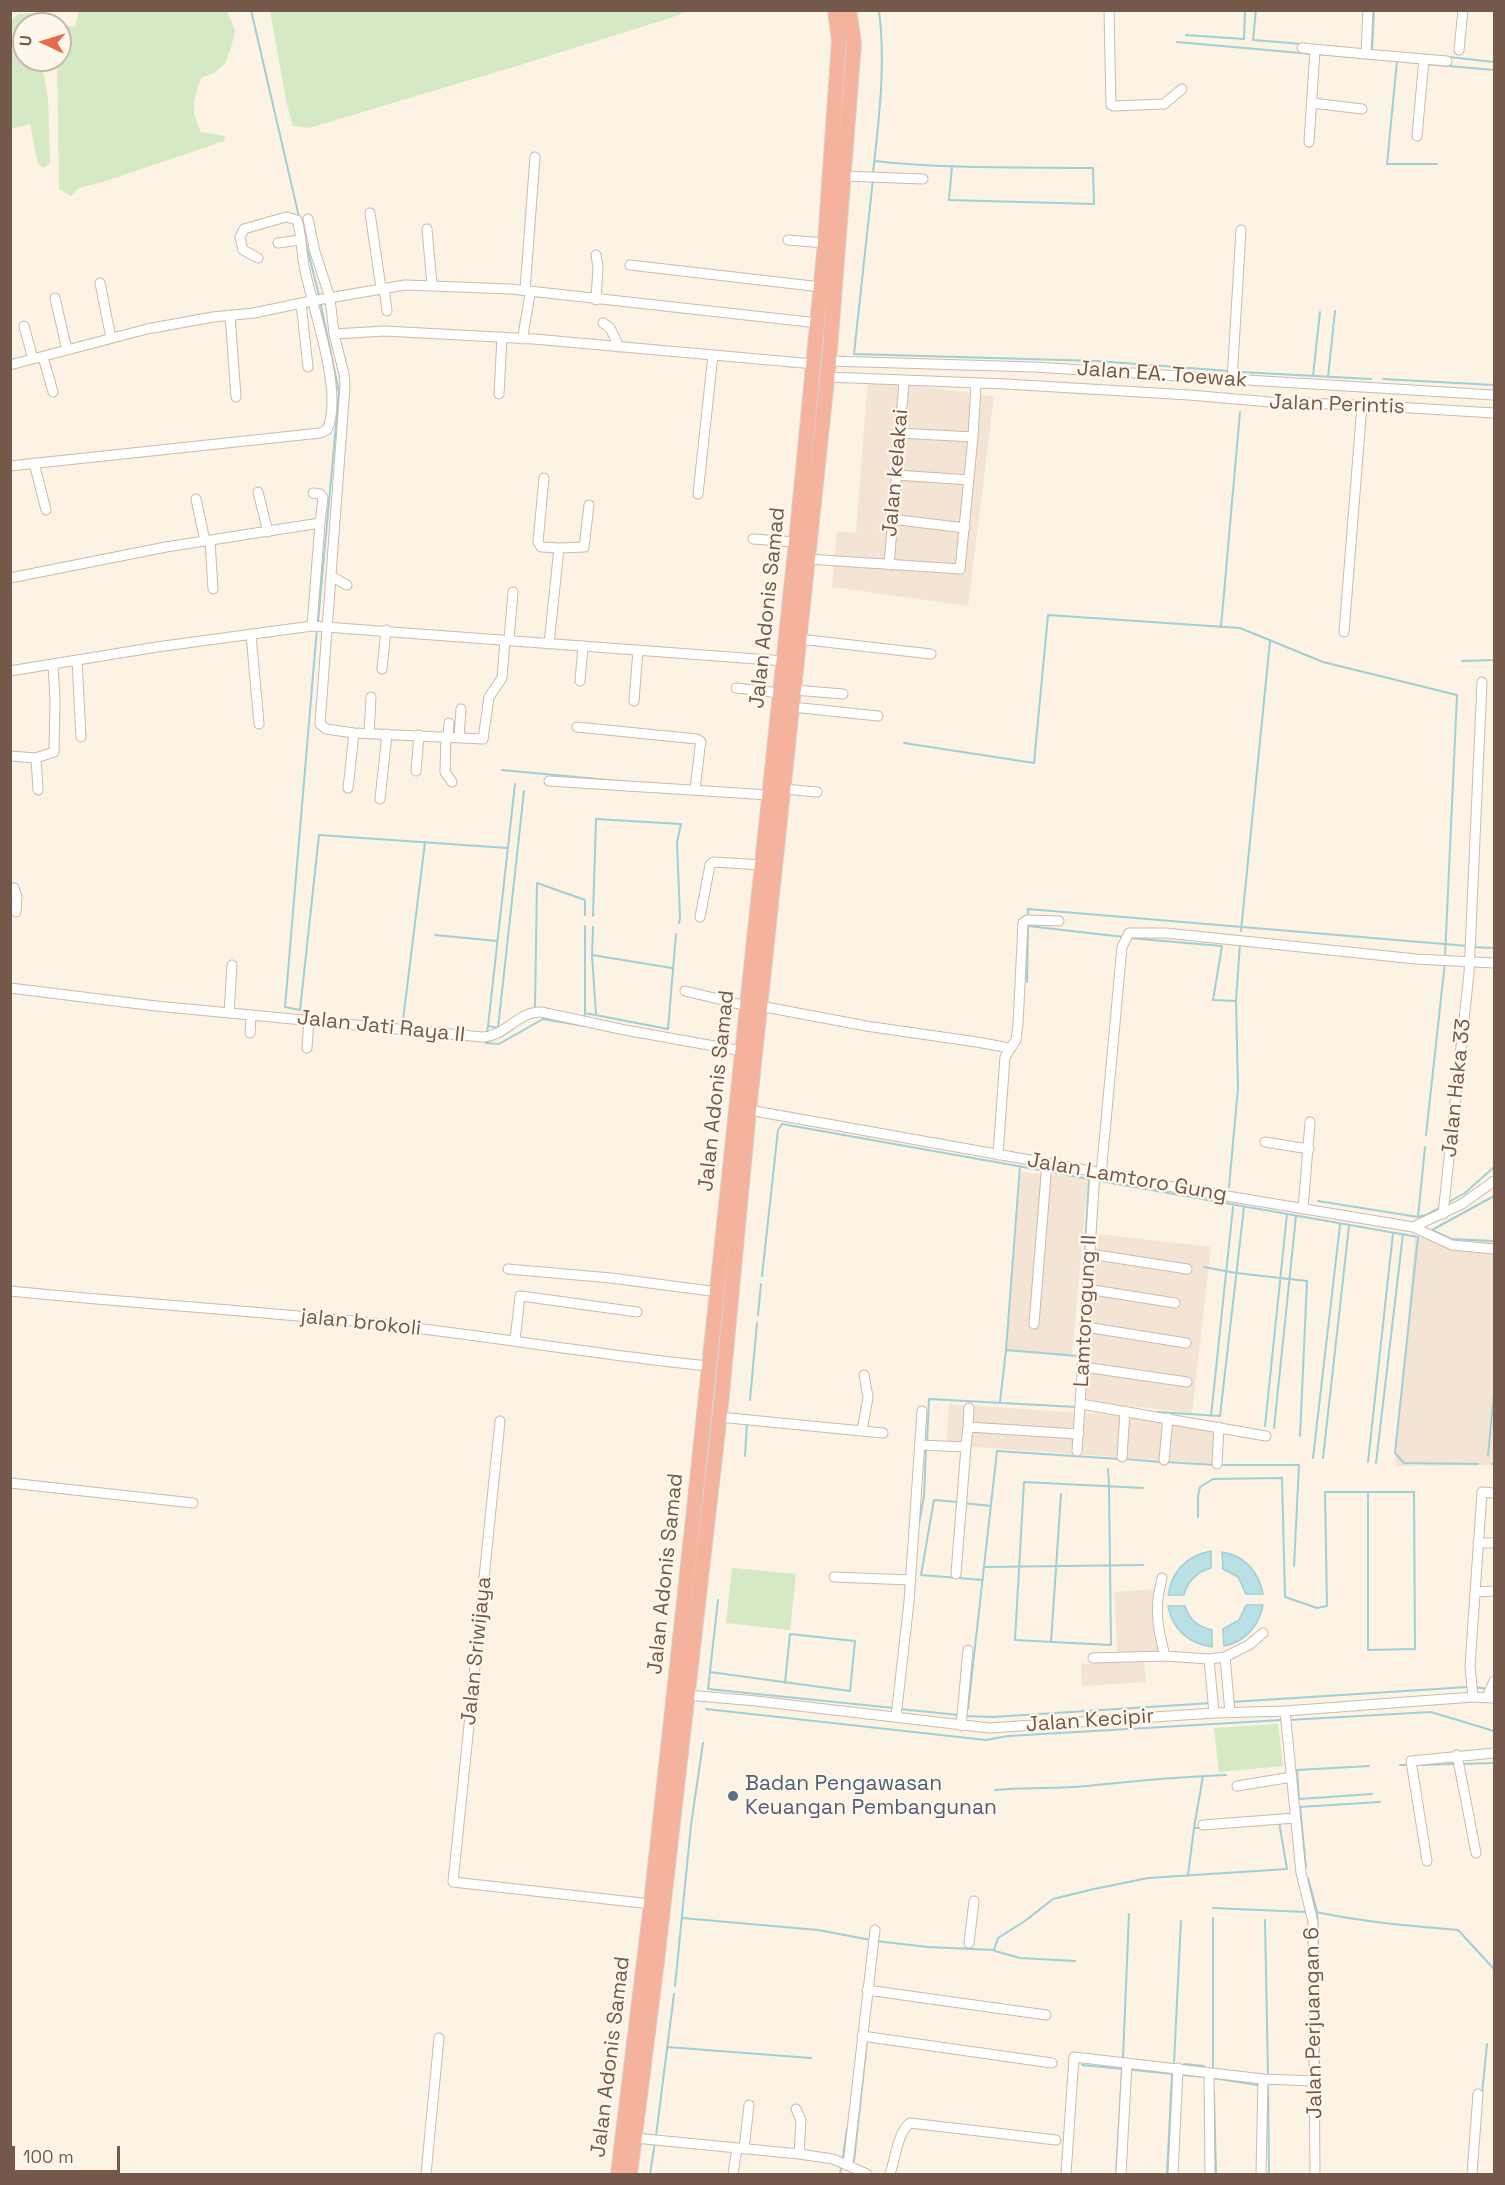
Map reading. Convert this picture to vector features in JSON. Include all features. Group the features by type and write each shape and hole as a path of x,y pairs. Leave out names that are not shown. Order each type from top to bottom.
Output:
{"highway":[{"name":"Jalan Adonis Samad","path":"618,2175 647,1987 651,1904 699,1529 709,1366 742,1051 754,1006 762,865 769,795 787,692 784,661 821,286 830,265 825,243 839,41 835,10"},
{"path":"630,2175 647,1987 687,1695 699,1529 719,1417 749,1110 754,1006 784,789 798,708 787,692 804,640 812,560 829,361 830,265 844,176 854,43 849,10"}],"street":[{"path":"1109,10 1111,105 1164,104 1182,89"},
{"path":"1366,54 1368,10"},
{"path":"1459,50 1463,10"},
{"path":"1302,48 1447,62"},
{"path":"1309,142 1315,50"},
{"path":"1417,136 1424,59"},
{"path":"1312,103 1362,110"},
{"path":"523,339 524,318 529,304 535,157"},
{"path":"844,176 923,178"},
{"path":"370,213 387,311"},
{"path":"258,258 243,250 240,237 244,229 286,217 297,220 300,240 334,334 344,374 331,576 320,626"},
{"path":"10,466 324,432 329,425 333,396 309,219"},
{"path":"427,229 432,285"},
{"path":"1232,380 1241,230"},
{"path":"279,243 300,240"},
{"path":"788,240 825,243"},
{"path":"596,255 598,267 596,300"},
{"path":"630,265 821,286"},
{"path":"100,283 111,338"},
{"path":"10,365 167,325 254,313 383,288 432,285 528,291 818,323"},
{"path":"55,298 67,350"},
{"path":"301,303 307,363 326,357"},
{"path":"230,315 236,397"},
{"path":"603,323 610,327 619,347"},
{"path":"24,326 33,359"},
{"path":"334,334 385,330 502,337 814,363"},
{"path":"499,394 502,337"},
{"path":"698,494 713,355"},
{"path":"43,357 53,393"},
{"name":"Jalan EA. Toewak","path":"829,361 1033,367 1494,395"},
{"name":"Jalan Perintis","path":"827,377 1494,413"},
{"name":"Jalan kelakai","path":"889,565 904,382"},
{"path":"812,560 960,569 976,384"},
{"path":"1344,632 1362,405"},
{"path":"899,434 973,437"},
{"path":"33,463 46,510"},
{"path":"896,475 969,480"},
{"path":"544,478 538,542 542,547 583,548 589,505"},
{"path":"258,492 268,531"},
{"path":"313,493 320,494 323,498 320,523 320,724 326,729 369,734 480,739 484,737 489,697 502,678 513,592"},
{"path":"196,499 207,541 213,589"},
{"path":"891,519 964,528"},
{"path":"10,578 166,547 320,523"},
{"path":"753,539 796,542"},
{"path":"549,644 559,548"},
{"path":"331,576 347,585"},
{"path":"11,670 250,634 320,626 784,661"},
{"path":"382,669 386,630"},
{"path":"250,634 259,724"},
{"path":"804,640 931,654"},
{"path":"580,681 583,646"},
{"path":"634,700 638,650"},
{"path":"77,660 81,737"},
{"path":"10,756 36,758 54,753 55,700 52,664"},
{"name":"Jalan Haka 33","path":"1443,1214 1469,962 1482,682"},
{"path":"736,688 843,693"},
{"path":"369,734 370,697"},
{"path":"798,708 878,716"},
{"path":"459,738 461,709"},
{"path":"449,723 445,772 452,782"},
{"path":"577,727 697,739 700,747 695,790"},
{"path":"348,788 354,733"},
{"path":"380,799 387,734"},
{"path":"416,771 419,735"},
{"path":"36,758 38,790"},
{"path":"549,781 769,795"},
{"path":"784,789 812,791"},
{"path":"700,917 710,865 713,862 762,865"},
{"path":"10,888 14,888 16,893 16,912"},
{"path":"998,1155 1004,1065 1009,1048 1016,1040 1018,1024 1024,922 1027,920 1059,921"},
{"name":"Lamtorogung II","path":"1077,1451 1084,1367 1087,1289 1098,1173 1122,947 1129,933 1166,933 1469,962"},
{"path":"1469,962 1494,963"},
{"path":"229,1012 232,965"},
{"name":"Jalan Jati Raya II","path":"10,988 251,1015 487,1037 497,1035 531,1012 541,1012 742,1051"},
{"path":"685,991 866,1026 1009,1048"},
{"path":"250,1033 251,1015"},
{"path":"307,1047 309,1020"},
{"name":"Jalan Lamtoro Gung","path":"749,1110 1413,1227 1452,1245 1494,1249"},
{"path":"1303,1209 1310,1122"},
{"path":"1265,1142 1308,1149"},
{"path":"1034,1324 1047,1163"},
{"path":"1413,1227 1462,1204 1494,1181"},
{"path":"1090,1254 1187,1269"},
{"path":"508,1269 621,1279 718,1292"},
{"path":"1087,1289 1175,1303"},
{"name":"jalan brokoli","path":"10,1292 373,1323 515,1340 644,1360 709,1366"},
{"path":"515,1340 520,1296 638,1312"},
{"path":"1086,1327 1186,1343"},
{"path":"1084,1367 1188,1382"},
{"path":"862,1431 868,1397 864,1375"},
{"path":"1081,1404 1266,1436"},
{"path":"956,1574 969,1408"},
{"path":"896,1714 925,1445 922,1411"},
{"path":"1122,1457 1125,1411"},
{"path":"719,1417 883,1432"},
{"path":"1164,1460 1168,1418"},
{"name":"Jalan Sriwijaya","path":"500,1421 453,1882 651,1904"},
{"path":"968,1427 1079,1434"},
{"path":"1217,1464 1219,1427"},
{"path":"925,1445 966,1447"},
{"path":"10,1483 193,1503"},
{"path":"1472,1691 1471,1654 1482,1492 1494,1492"},
{"path":"1478,1543 1494,1543"},
{"path":"834,1577 911,1580"},
{"path":"1162,1578 1156,1614 1158,1634 1165,1656"},
{"path":"1476,1592 1494,1591"},
{"path":"1093,1658 1165,1656 1209,1659 1225,1657 1249,1645 1263,1632"},
{"path":"961,1718 968,1650"},
{"path":"1225,1657 1230,1713"},
{"path":"1209,1659 1214,1713"},
{"name":"Jalan Kecipir","path":"687,1695 961,1718 988,1728 1214,1713 1286,1718 1472,1691 1491,1691"},
{"name":"Jalan Perjuangan 6","path":"1286,1718 1301,1873 1313,1922 1315,2175"},
{"path":"1427,1862 1411,1761 1494,1753"},
{"path":"1457,1755 1476,1853"},
{"path":"1237,1786 1292,1777"},
{"path":"1203,1824 1295,1818"},
{"path":"969,1943 974,1901"},
{"path":"848,2165 875,1930"},
{"path":"867,1990 1046,2015"},
{"path":"862,2036 1052,2063"},
{"path":"426,2175 439,2038"},
{"path":"1066,2175 1074,2057 1263,2079 1315,2081"},
{"path":"1121,2175 1127,2063"},
{"path":"1173,2175 1178,2068"},
{"path":"1209,2073 1210,2175"},
{"path":"1262,2175 1263,2079"},
{"path":"1472,2175 1478,2094"},
{"path":"733,2175 749,2105"},
{"path":"796,2109 801,2120 799,2154"},
{"path":"890,2175 902,2133 910,2123 1056,2140"},
{"path":"635,2138 833,2159 867,2175"}],"shaded area":[{"path":"868,380 994,396 968,606 832,587 837,531 856,533"},
{"path":"1021,1172 1088,1178 1072,1356 1005,1350"},
{"path":"1099,1234 1211,1247 1192,1413 1080,1400"},
{"path":"1415,1236 1494,1241 1494,1465 1395,1466"},
{"path":"949,1404 1218,1422 1216,1464 946,1445"},
{"path":"1158,1589 1162,1660 1144,1661 1146,1682 1082,1686 1081,1664 1118,1662 1114,1592"}],"green space":[{"path":"270,10 687,11 520,65 309,128 293,126 287,105"},
{"path":"79,11 227,11 235,31 231,48 225,64 214,73 201,78 194,105 195,117 201,132 225,136 224,141 79,188 71,196 59,189 57,72 72,72 72,26 75,27"},
{"path":"11,20 12,72 43,72 48,98 50,163 43,168 38,164 30,124 11,129"},
{"path":"732,1568 796,1574 790,1630 726,1623"},
{"path":"1278,1724 1283,1766 1219,1772 1214,1728"}],"water":[{"path":"1211,1551 1211,1568 1194,1577 1184,1595 1168,1595 1173,1579 1182,1566 1194,1557"},
{"path":"1222,1552 1237,1557 1249,1566 1258,1579 1263,1594 1246,1594 1238,1577 1223,1569"},
{"path":"1246,1605 1263,1605 1258,1620 1245,1637 1224,1646 1223,1629 1239,1620"},
{"path":"1168,1606 1185,1606 1195,1622 1212,1630 1212,1647 1196,1643 1183,1634 1173,1622"}],"waterway":[{"path":"251,10 299,217"},
{"path":"873,173 882,71 879,10"},
{"path":"1186,35 1244,39 1245,10"},
{"path":"1256,10 1253,40 1302,44"},
{"path":"1374,10 1372,50 1375,50"},
{"path":"1177,42 1312,54"},
{"path":"1318,54 1420,63"},
{"path":"1449,57 1494,62"},
{"path":"1397,61 1387,164 1437,164"},
{"path":"1426,64 1494,70"},
{"path":"875,161 956,166 1093,168 1094,204 949,200 952,166"},
{"path":"873,179 854,354 1097,361 1229,371"},
{"path":"305,240 319,295"},
{"path":"318,622 339,392 320,301"},
{"path":"1328,377 1335,311"},
{"path":"1313,376 1320,312"},
{"path":"1241,372 1371,379"},
{"path":"1383,379 1494,385"},
{"path":"1221,627 1240,412"},
{"path":"904,743 1034,763 1048,615 1240,628 1323,662 1457,695 1445,957"},
{"path":"317,628 285,1007 300,1010 319,835 507,848"},
{"path":"1241,931 1270,641"},
{"path":"1462,661 1494,660"},
{"path":"502,770 629,782"},
{"path":"488,1026 515,784"},
{"path":"487,1033 488,1026 498,1028 524,791"},
{"path":"593,916 596,819 681,824 677,842 679,923"},
{"path":"403,1020 425,842"},
{"path":"535,1007 537,883 585,900 585,915"},
{"path":"1028,914 1028,909 1468,946"},
{"path":"1027,982 1028,925"},
{"path":"585,926 585,1013"},
{"path":"1028,926 1124,937"},
{"path":"593,927 592,955 596,1014"},
{"path":"584,1018 585,1013 668,1029 676,934"},
{"path":"435,935 497,941"},
{"path":"1129,938 1222,946 1213,1000 1236,1001 1238,1088 1229,1187"},
{"path":"1236,1001 1240,943"},
{"path":"1473,947 1494,948"},
{"path":"592,955 672,968"},
{"path":"1426,1135 1445,962"},
{"path":"487,1038 486,1043 499,1044 543,1019 584,1026 584,1024"},
{"path":"762,1276 778,1130 782,1124 1040,1170"},
{"path":"1418,1217 1425,1147"},
{"path":"1020,1166 1006,1350 1078,1356"},
{"path":"1447,1203 1465,1193 1494,1167"},
{"path":"1052,1172 1089,1179 1078,1369"},
{"path":"1100,1181 1418,1237 1395,1453 1404,1463 1478,1464"},
{"path":"1494,1196 1432,1230 1451,1239 1494,1241"},
{"path":"1318,1201 1418,1217 1442,1206"},
{"path":"1211,1416 1233,1207"},
{"path":"1158,1412 1220,1416 1244,1207"},
{"path":"1265,1426 1287,1214"},
{"path":"1274,1428 1296,1216"},
{"path":"1313,1458 1340,1225"},
{"path":"1323,1458 1349,1226"},
{"path":"1368,1462 1393,1233"},
{"path":"1376,1463 1403,1234"},
{"path":"1204,1267 1307,1281 1300,1436"},
{"path":"758,1315 761,1284"},
{"path":"750,1400 757,1323"},
{"path":"1000,1402 1006,1350"},
{"path":"1488,1455 1494,1393"},
{"path":"927,1443 929,1399 1076,1407"},
{"path":"745,1456 747,1422"},
{"path":"919,1524 924,1496 926,1449"},
{"path":"968,1709 997,1451 1119,1459"},
{"path":"1124,1459 1161,1462"},
{"path":"1166,1462 1215,1465"},
{"path":"1220,1465 1299,1465 1294,1566"},
{"path":"1108,1469 1109,1486 1111,1645 1015,1640 1024,1482 1143,1488"},
{"path":"1198,1517 1200,1487 1213,1479 1282,1478 1285,1597 1317,1608 1327,1606 1325,1492 1414,1492 1415,1649 1368,1650 1368,1492"},
{"path":"1051,1642 1061,1494"},
{"path":"958,1502 934,1500 921,1575 983,1580"},
{"path":"963,1503 991,1506"},
{"path":"984,1567 1143,1565"},
{"path":"718,1600 708,1689 894,1708"},
{"path":"710,1672 850,1691 855,1641 790,1634 785,1683"},
{"path":"1231,1702 1468,1687"},
{"path":"1474,1687 1489,1689"},
{"path":"965,1716 993,1717 1211,1703"},
{"path":"706,1709 986,1740 1008,1736 1282,1720"},
{"path":"899,1709 959,1715"},
{"path":"1288,1720 1431,1712 1494,1731"},
{"path":"675,1986 691,1825 703,1743"},
{"path":"1461,1764 1494,1763"},
{"path":"1416,1765 1456,1764"},
{"path":"1400,1765 1408,1765"},
{"path":"1299,1799 1297,1770 1369,1766"},
{"path":"995,1790 1076,1787 1226,1775"},
{"path":"1202,1828 1194,1828 1203,1776"},
{"path":"1299,1799 1372,1794"},
{"path":"1299,1807 1380,1802"},
{"path":"1300,1807 1306,1867"},
{"path":"876,1941 928,1947 994,1950 998,1938 1053,1899 1148,1878 1287,1869 1279,1822"},
{"path":"1188,1875 1194,1828"},
{"path":"1308,1878 1317,1912 1319,2070"},
{"path":"1213,1908 1306,1912"},
{"path":"1316,1912 1369,1921 1458,1930 1494,1969"},
{"path":"1123,2057 1129,1914"},
{"path":"682,1918 818,1930 871,1940"},
{"path":"1213,1918 1213,2068"},
{"path":"1265,1920 1268,2074"},
{"path":"1174,2062 1181,1921"},
{"path":"995,1951 1020,1958 1075,1961"},
{"path":"656,2136 674,1994"},
{"path":"854,2161 867,2042"},
{"path":"1482,2094 1487,2044"},
{"path":"667,2047 811,2058"},
{"path":"1184,2064 1204,2066"},
{"path":"1082,2065 1123,2069"},
{"path":"1116,2174 1122,2068"},
{"path":"1133,2070 1173,2074"},
{"path":"1167,2174 1172,2074"},
{"path":"1184,2075 1204,2077"},
{"path":"1213,2078 1257,2085"},
{"path":"1268,2086 1269,2174"},
{"path":"1214,2093 1216,2174"},
{"path":"843,2156 847,2129"},
{"path":"650,2174 655,2142"},
{"path":"840,2174 841,2168"}],"place":[{"name":"Badan Pengawasan Keuangan Pembangunan","path":"733,1796"}]}
